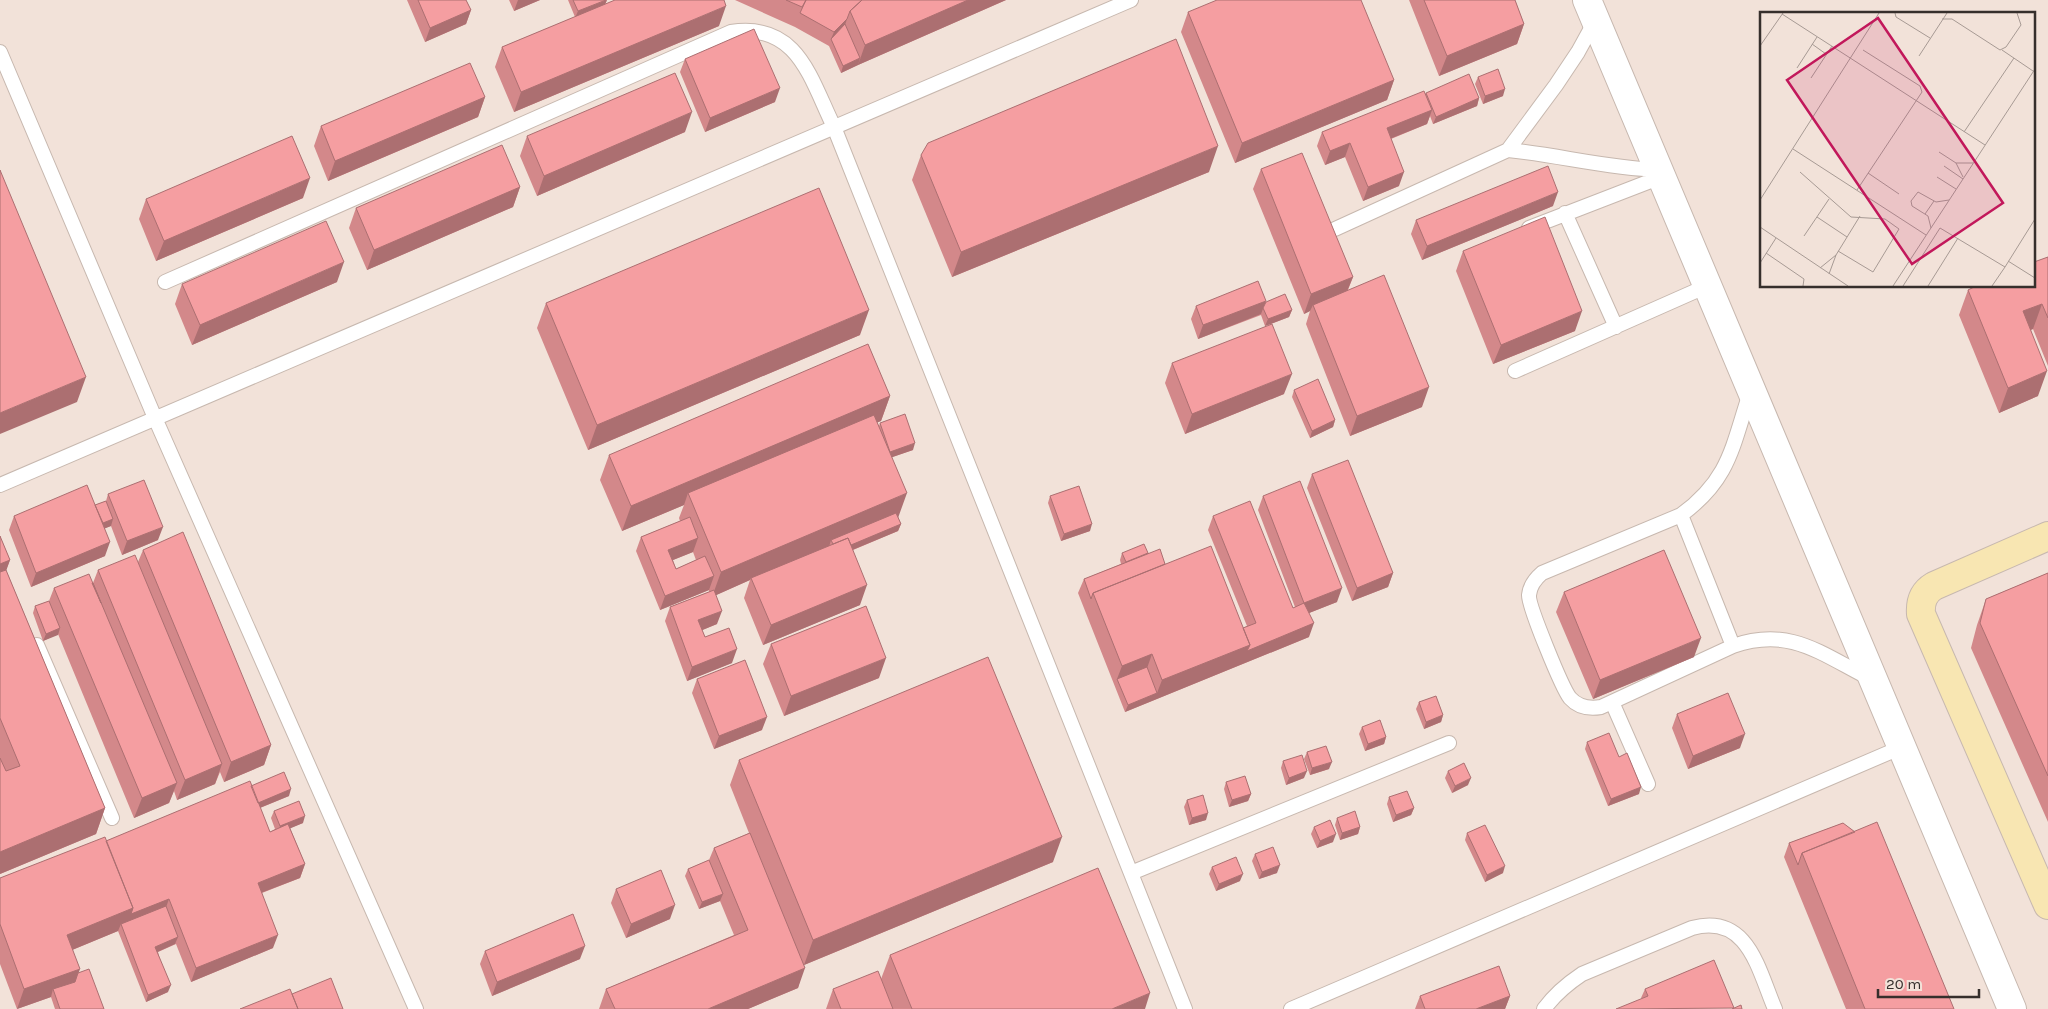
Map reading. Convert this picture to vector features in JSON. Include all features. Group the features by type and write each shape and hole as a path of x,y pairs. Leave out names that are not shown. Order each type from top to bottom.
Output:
{"main road":[{"path":"2048,536 1934,586 1925,594 1920,607 1921,614 2048,905"}],"street":[{"path":"1591,10 2012,1009"}],"lane":[{"path":"0,485 1130,0"},
{"path":"1335,229 1508,150 1578,52 1591,10"},
{"path":"165,282 731,32 745,30 760,31 773,35 785,42 797,54 806,68 834,127 1186,1009"},
{"path":"0,52 155,418 416,1009"},
{"path":"1508,150 1548,154 1659,173"},
{"path":"1521,232 1659,173"},
{"path":"1566,213 1616,326"},
{"path":"1515,371 1707,286"},
{"path":"1751,390 1724,468 1713,486 1703,497 1681,515 1542,573 1531,585 1528,601 1565,691 1576,704 1584,707 1601,707 1732,646 1749,640 1784,639 1817,650 1873,680"},
{"path":"1681,515 1732,646"},
{"path":"31,632 112,818"},
{"path":"1612,702 1648,784"},
{"path":"1132,873 1448,743"},
{"path":"1291,1009 1902,747"},
{"path":"1544,1009 1568,983 1582,974 1705,924 1719,925 1732,930 1743,939 1775,1009"}],"building":[{"path":"418,0 466,0 471,10 430,28"},
{"path":"573,0 606,0 578,11"},
{"path":"615,0 724,0 726,6 521,92 502,47"},
{"path":"786,0 806,0 802,7"},
{"path":"806,0 862,0 850,11 847,19 834,32 800,13"},
{"path":"862,0 968,0 865,45 850,11"},
{"path":"1217,0 1361,0 1394,80 1242,143 1188,12"},
{"path":"1424,0 1515,0 1524,24 1447,56"},
{"path":"845,24 860,58 843,66 831,39"},
{"path":"754,29 780,88 710,118 685,59"},
{"path":"1176,39 1218,146 961,252 921,155 928,143"},
{"path":"470,63 485,97 335,161 321,126"},
{"path":"1498,69 1505,89 1485,96 1478,77"},
{"path":"675,73 692,112 544,176 527,136"},
{"path":"1469,74 1479,98 1436,117 1426,93"},
{"path":"1424,91 1432,110 1387,128 1404,172 1368,187 1350,143 1330,151 1322,132"},
{"path":"292,136 310,178 164,241 146,199"},
{"path":"502,145 520,187 374,250 356,208"},
{"path":"1302,153 1353,277 1311,294 1261,169"},
{"path":"1548,166 1558,192 1427,246 1416,220"},
{"path":"0,170 86,377 0,413"},
{"path":"819,188 869,310 597,425 546,303"},
{"path":"1545,217 1582,311 1501,345 1463,251"},
{"path":"326,221 344,262 200,325 182,284"},
{"path":"2048,257 2048,318 2042,304 2023,311 2047,371 2008,388 1968,290 1972,288 2036,288 2036,261"},
{"path":"1384,275 1429,387 1357,416 1313,305"},
{"path":"1258,281 1266,301 1203,325 1196,306"},
{"path":"1285,294 1292,310 1268,319 1263,308 1266,302"},
{"path":"1272,324 1292,374 1192,414 1172,363"},
{"path":"868,344 890,396 631,506 609,455"},
{"path":"1318,379 1335,420 1312,431 1294,390"},
{"path":"905,414 915,443 890,452 880,423"},
{"path":"874,415 907,493 721,572 688,493"},
{"path":"1348,460 1393,573 1357,588 1312,474"},
{"path":"144,480 163,527 127,541 108,494"},
{"path":"1300,481 1342,588 1304,603 1263,496"},
{"path":"87,485 110,542 36,573 14,516"},
{"path":"1079,486 1092,524 1064,534 1050,496"},
{"path":"106,501 113,519 103,523 95,505"},
{"path":"1250,501 1293,608 1304,603 1314,623 1247,651 1250,645 1243,628 1256,623 1213,516"},
{"path":"896,513 901,524 851,545 848,538 833,544 831,540"},
{"path":"690,517 698,538 668,550 676,569 705,556 714,576 665,596 641,537"},
{"path":"183,532 271,745 231,762 143,550"},
{"path":"0,536 10,560 0,564"},
{"path":"848,538 867,585 771,625 751,578"},
{"path":"1144,544 1148,553 1126,562 1122,553"},
{"path":"1211,546 1250,645 1162,680 1152,654 1122,666 1093,593"},
{"path":"1160,549 1165,564 1093,593 1091,599 1084,579"},
{"path":"1664,550 1701,638 1600,680 1564,592"},
{"path":"135,555 222,764 185,780 98,570"},
{"path":"6,570 105,808 0,852 0,758 6,771 20,766 0,718 0,572"},
{"path":"2048,573 2048,776 1980,623 1986,599"},
{"path":"89,574 177,783 142,798 54,588"},
{"path":"714,590 722,611 698,620 705,637 729,628 737,649 692,667 670,607"},
{"path":"49,601 60,628 46,634 35,606"},
{"path":"866,606 886,658 791,696 771,644"},
{"path":"988,657 1062,837 813,940 739,760"},
{"path":"745,660 767,717 719,736 697,679"},
{"path":"1147,667 1157,693 1128,705 1117,679"},
{"path":"1728,693 1745,734 1693,756 1677,714"},
{"path":"1436,696 1443,715 1426,722 1419,702"},
{"path":"1380,720 1386,737 1368,744 1362,727"},
{"path":"1609,733 1619,757 1627,753 1641,787 1611,799 1587,742"},
{"path":"1326,746 1332,762 1312,768 1307,752"},
{"path":"1302,755 1307,771 1289,778 1283,761"},
{"path":"1464,763 1471,778 1455,786 1448,771"},
{"path":"284,772 291,789 258,803 251,786"},
{"path":"1245,776 1251,794 1232,800 1226,782"},
{"path":"250,781 270,832 288,824 305,864 258,883 278,935 196,968 169,899 131,914 133,908 106,841"},
{"path":"1407,791 1414,808 1396,815 1389,797"},
{"path":"1203,795 1208,813 1192,818 1187,800"},
{"path":"299,801 305,816 280,826 274,811"},
{"path":"1355,811 1360,827 1342,833 1337,818"},
{"path":"1330,820 1336,834 1320,841 1314,827"},
{"path":"1877,822 1954,1009 1865,1009 1802,853"},
{"path":"1843,823 1855,832 1802,853 1798,865 1789,843"},
{"path":"1485,825 1505,866 1487,875 1467,833"},
{"path":"750,833 805,968 708,1009 615,1009 606,989 748,930 714,848"},
{"path":"105,837 133,908 67,935 80,969 24,989 0,924 0,878"},
{"path":"1273,847 1280,865 1262,872 1255,854"},
{"path":"1236,857 1243,874 1219,884 1212,867"},
{"path":"709,860 723,894 702,902 688,869"},
{"path":"1098,868 1150,993 1112,1009 912,1009 890,955"},
{"path":"661,870 675,905 631,924 616,889"},
{"path":"166,906 178,937 155,947 171,985 148,995 121,924"},
{"path":"573,914 585,946 497,982 485,951"},
{"path":"1714,960 1734,1008 1616,1009 1648,996 1645,989"},
{"path":"1499,966 1510,996 1476,1009 1425,1009 1420,996"},
{"path":"89,969 104,1009 60,1009 53,989 75,982 78,973"},
{"path":"878,971 893,1009 841,1009 833,989"},
{"path":"331,978 343,1009 298,1009 292,994"},
{"path":"290,989 298,1009 240,1009"},
{"path":"1741,1005 1742,1009 1732,1009"}]}
